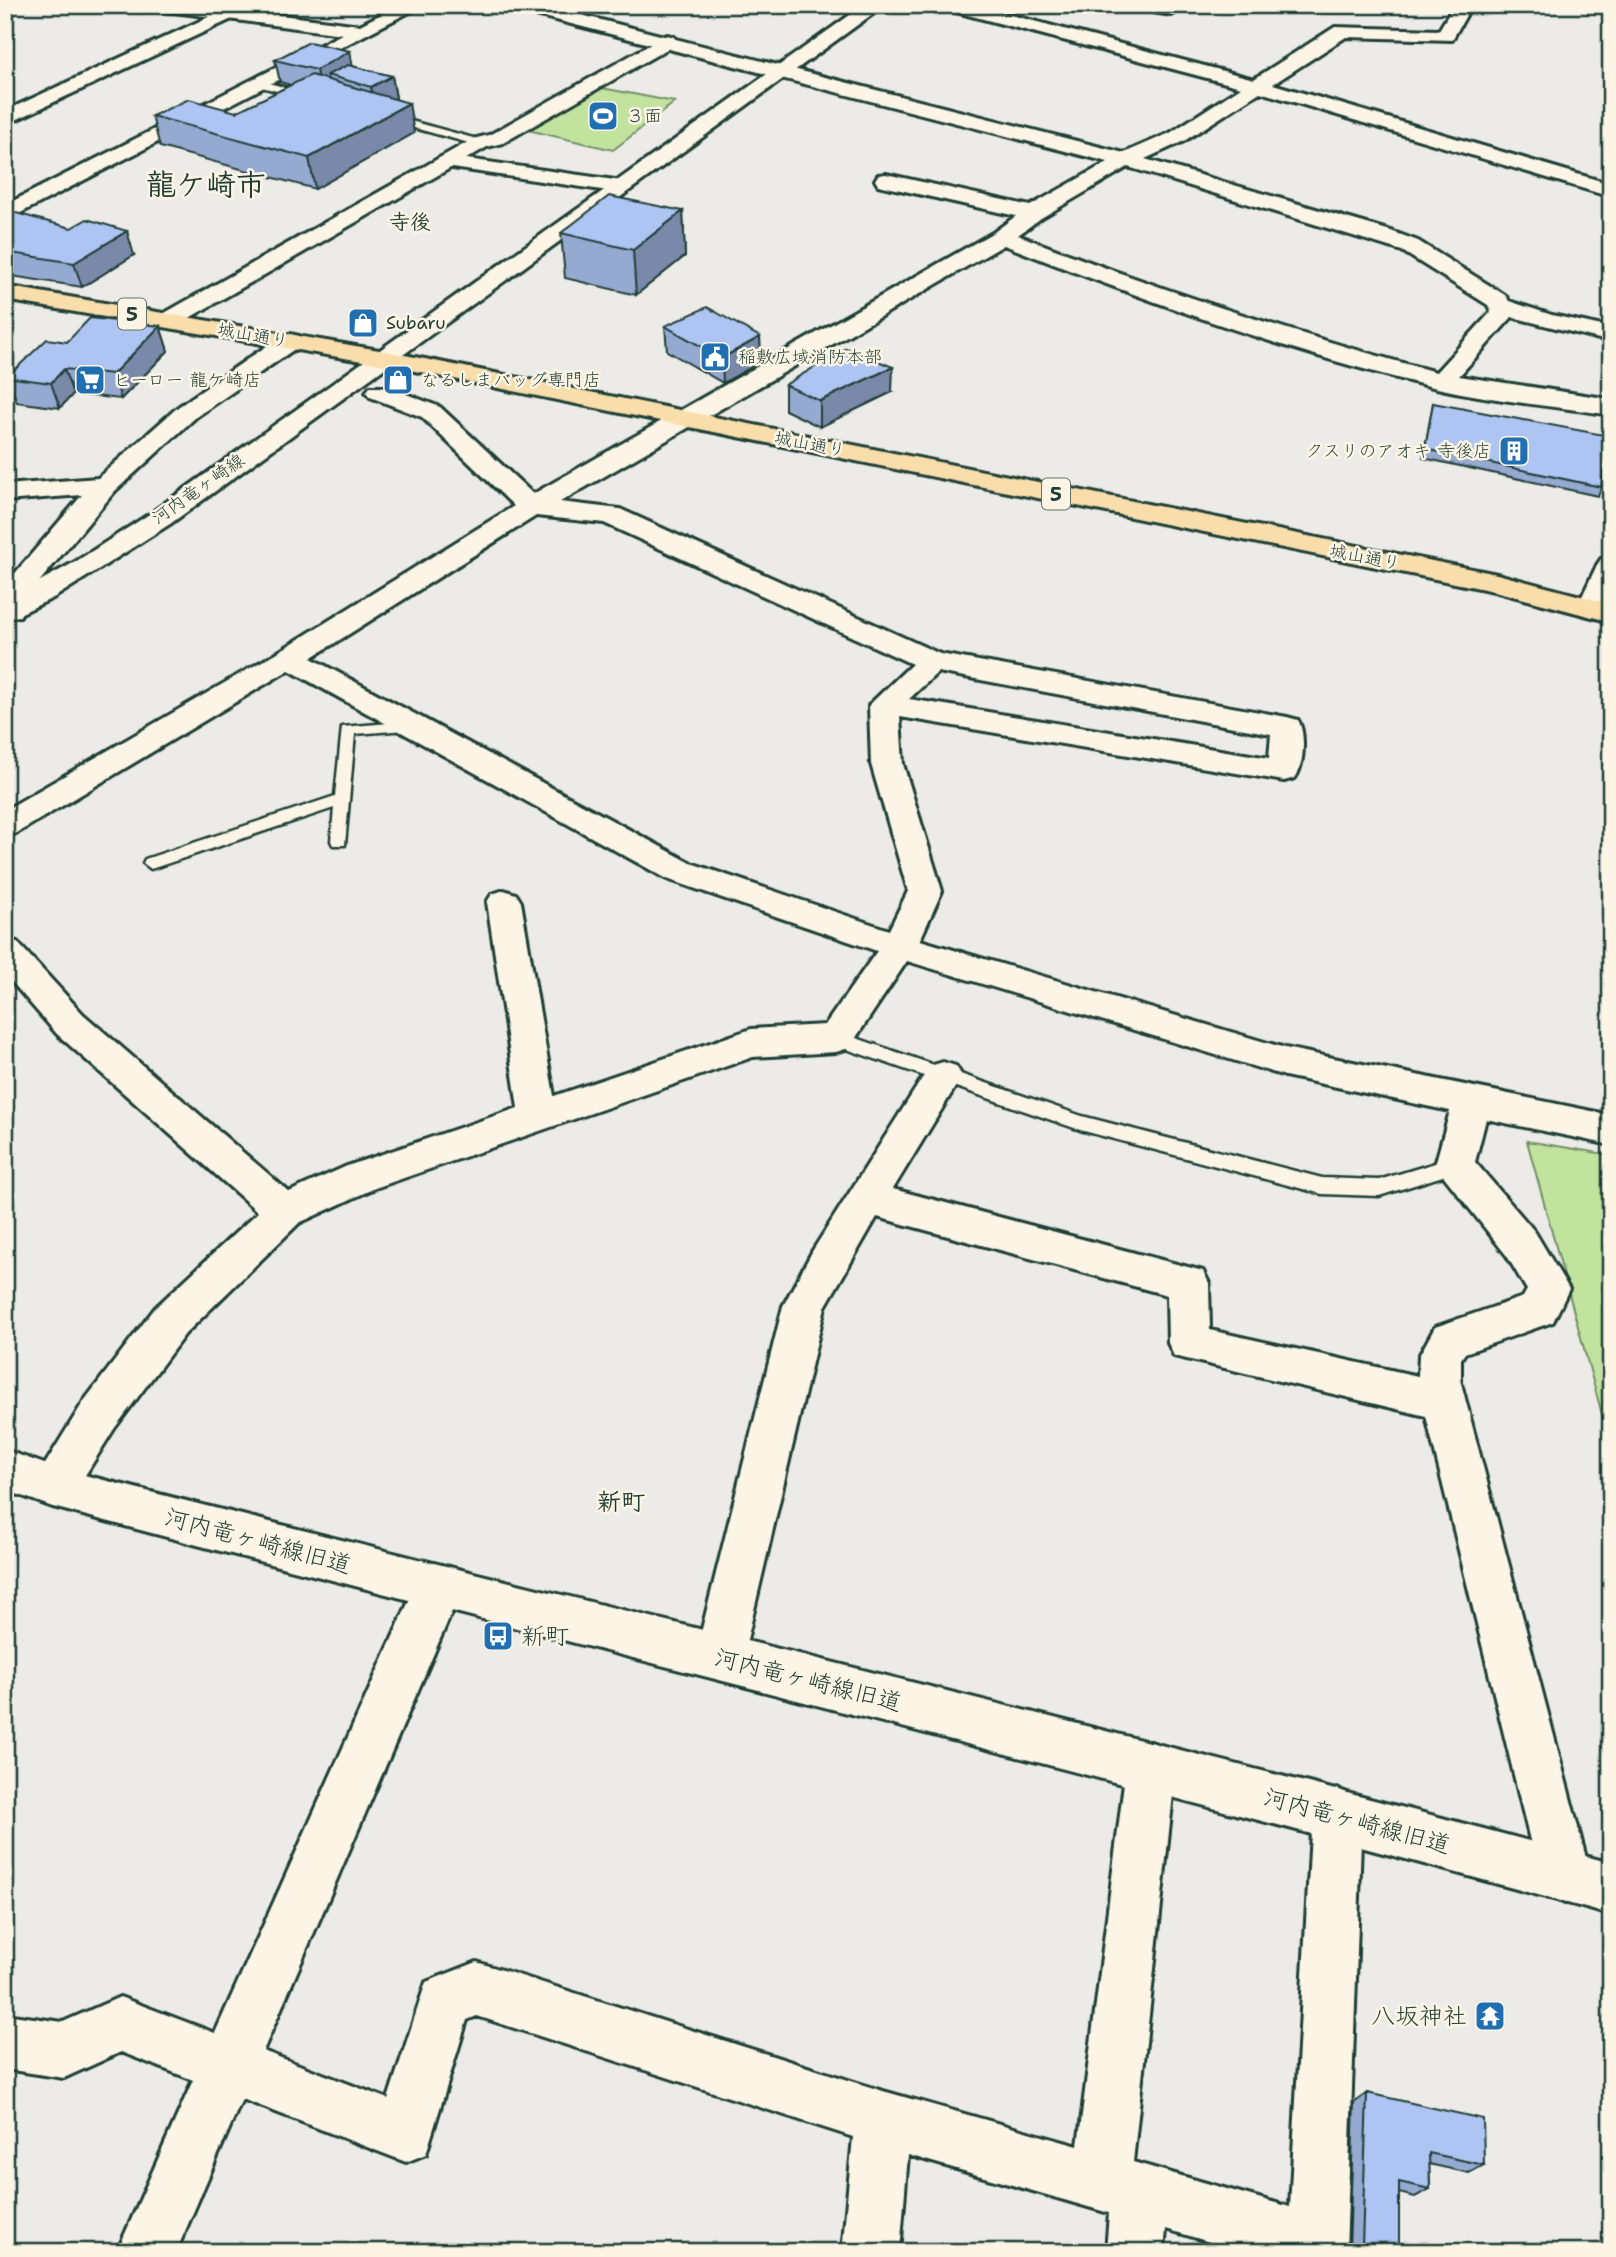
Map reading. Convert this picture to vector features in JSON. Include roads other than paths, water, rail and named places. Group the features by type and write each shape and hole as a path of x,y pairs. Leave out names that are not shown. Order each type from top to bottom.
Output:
{"main road":[{"name":"城山通り","path":"5,293 386,358 1483,580 1601,610"}],"street":[{"path":"159,5 361,31"},
{"path":"5,214 414,5"},
{"path":"519,5 1126,160 1410,246 1497,300 1503,313 1441,381"},
{"name":"河内竜ヶ崎線","path":"7,611 120,544 386,358 876,5"},
{"path":"951,5 1259,86 1605,184"},
{"path":"1142,5 1171,10 1182,5"},
{"path":"5,825 289,658 531,508 1002,237 1034,213 1126,160 1177,137 1259,86 1348,22 1445,36 1464,5"},
{"path":"5,119 228,14"},
{"path":"169,320 446,162 480,143 496,139 667,41"},
{"path":"446,162 622,187"},
{"path":"886,180 1034,213"},
{"path":"1002,237 1109,278 1309,346 1441,381 1611,407"},
{"path":"1501,306 1546,321 1611,335"},
{"path":"7,611 15,592 105,485 187,412 290,341"},
{"path":"379,392 430,412 531,508 610,515 932,662 1287,727 1284,771 884,705"},
{"path":"5,493 105,485"},
{"path":"1601,610 1611,565"},
{"path":"289,658 679,871 899,946 1285,1062 1611,1130"},
{"path":"884,705 932,662"},
{"path":"53,1487 99,1415 170,1321 285,1212 361,1177 751,1042 836,1038 899,946 925,891 887,764 884,705"},
{"path":"504,902 538,1116"},
{"path":"5,951 70,1024 285,1212"},
{"path":"719,1657 804,1306 943,1076"},
{"path":"1472,1100 1455,1165 1521,1244 1548,1289 1538,1310 1450,1339 1440,1356 1439,1383 1565,1877"},
{"path":"867,1198 1188,1283 1189,1343 1444,1401"},
{"name":"河内竜ヶ崎線旧道","path":"5,1470 53,1487 439,1588 1336,1814 1611,1889"},
{"path":"146,2252 439,1588"},
{"path":"1135,2252 1121,2187 1151,1767"},
{"path":"5,2041 64,2050 120,2024 406,2134 445,2001 477,1989 883,2119 1121,2187 1317,2248 1336,1814"},
{"path":"871,2252 883,2119"}],"lane":[{"path":"261,84 312,98"},
{"path":"377,115 480,143"},
{"path":"339,841 348,730 413,726"},
{"path":"151,863 342,799"},
{"path":"836,1038 1080,1123 1322,1186 1379,1188 1455,1165"}],"place":[{"name":"３面","path":"603,116"},
{"name":"Subaru","path":"363,323"},
{"name":"稲敷広域消防本部","path":"715,357"},
{"name":"ヒーロー 龍ケ崎店","path":"90,380"},
{"name":"なるしまバッグ専門店","path":"398,380"},
{"name":"クスリのアオキ 寺後店","path":"1514,451"},
{"name":"新町","path":"498,1636"},
{"name":"八坂神社","path":"1490,2016"}],"district":[{"name":"龍ケ崎市","path":"206,185"},
{"name":"寺後","path":"410,222"},
{"name":"新町","path":"621,1502"}]}
